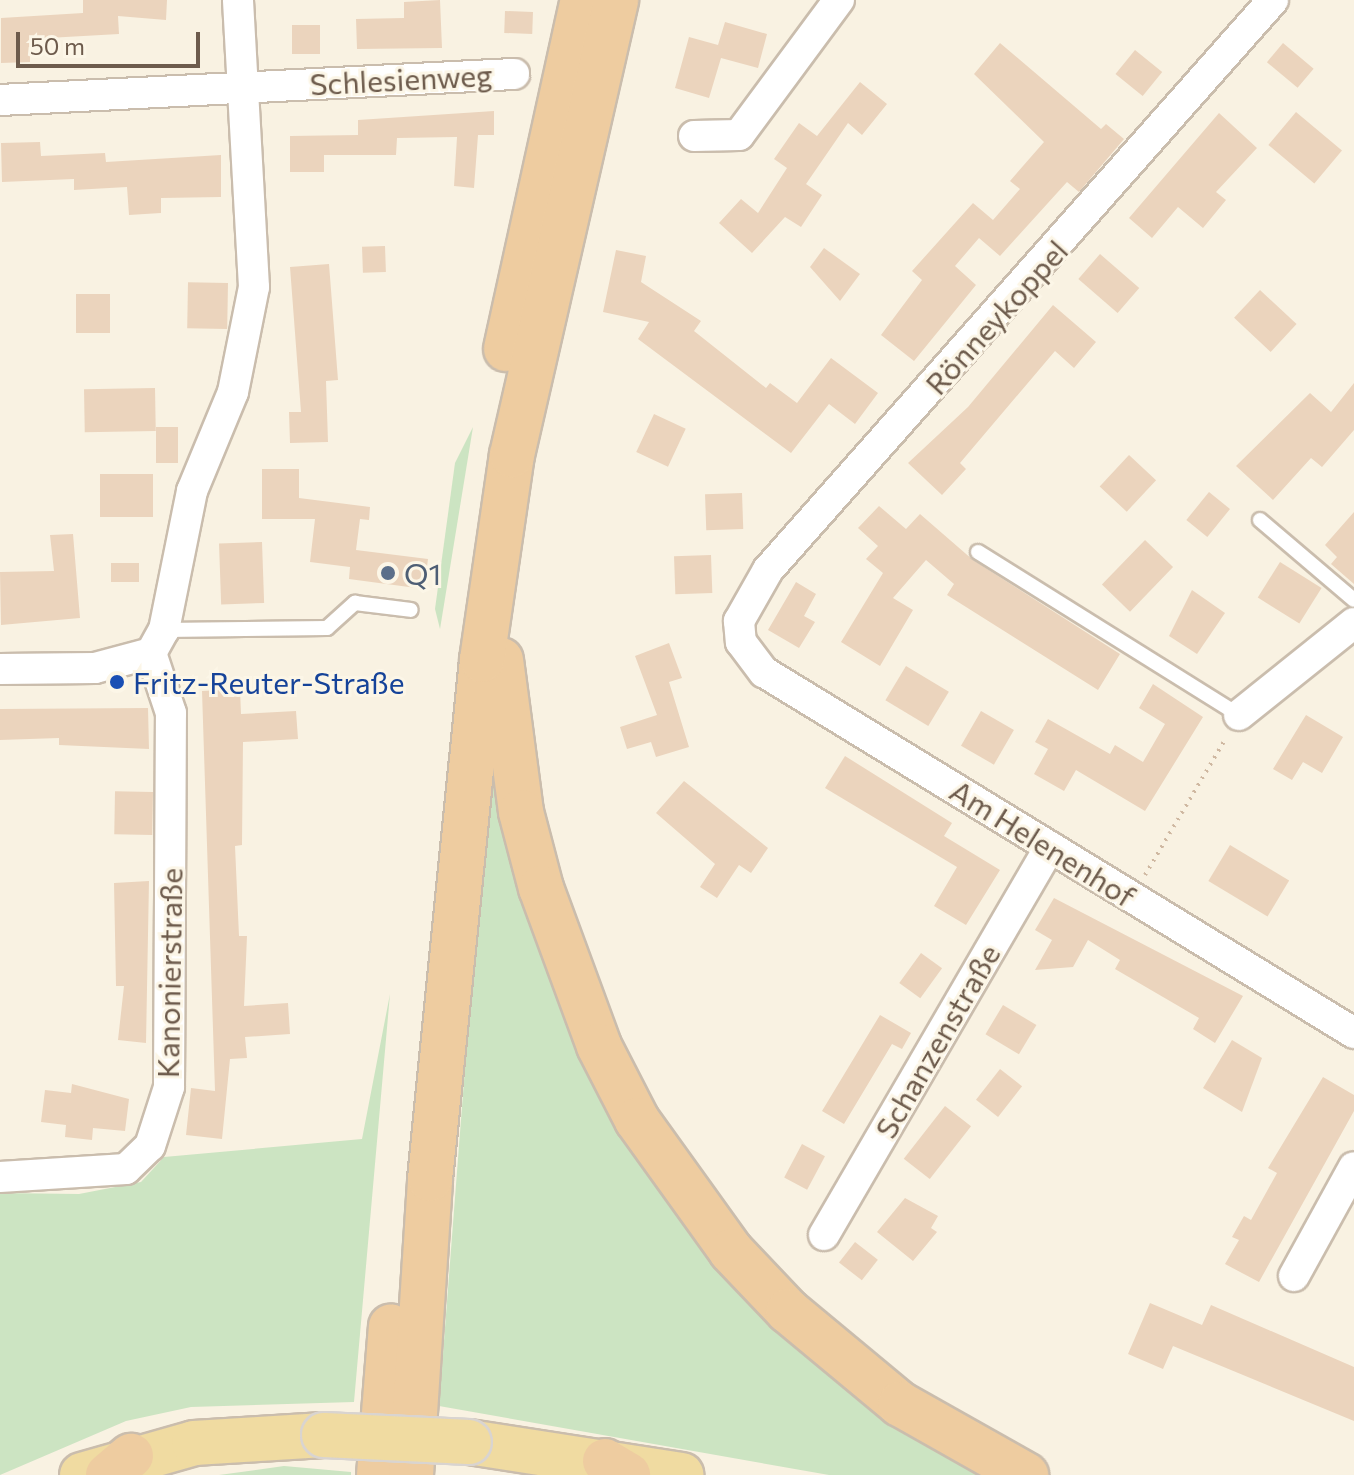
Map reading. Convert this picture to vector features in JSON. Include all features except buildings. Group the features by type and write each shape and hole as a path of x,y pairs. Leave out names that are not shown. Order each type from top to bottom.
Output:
{"highway":[{"path":"379,1475 450,686 501,371 583,0"},
{"path":"411,1475 433,1147 482,660 512,455 616,0"},
{"path":"512,455 518,528 501,659 504,703 541,888 599,1046 682,1188 788,1311 900,1404 1026,1475"}],"main road":[{"path":"82,1475 220,1440 324,1435 469,1442 617,1468 681,1475"}],"street":[{"path":"0,669 95,668 158,642 175,594 192,491 247,342 254,287 238,0"},
{"path":"694,136 739,135 839,0"},
{"name":"Rönneykoppel","path":"741,642 744,604 768,570 1273,0"},
{"name":"Schlesienweg","path":"0,100 514,74"},
{"path":"1239,715 1354,623"},
{"name":"Kanonierstraße","path":"5,1178 126,1169 150,1146 169,1087 171,713 158,642"},
{"name":"Am Helenenhof","path":"741,642 764,672 1354,1033"},
{"name":"Schanzenstraße","path":"824,1235 1050,847"},
{"path":"1294,1276 1354,1167"}],"lane":[{"path":"1260,520 1354,600"},
{"path":"978,552 1239,715"},
{"path":"158,642 327,628 355,603 411,610"}],"path":[{"path":"1132,898 1239,715"}],"green space":[{"path":"473,427 440,629 435,609 455,463"},
{"path":"493,703 663,1187 996,1475 829,1475 439,1406"},
{"path":"390,994 354,1402 191,1407 126,1421 0,1475 0,1193 79,1194 141,1182 164,1157 362,1139"},
{"path":"284,1466 351,1472 351,1475 219,1475"}],"place":[{"name":"Q1","path":"388,573"},
{"name":"Fritz-Reuter-Straße","path":"117,682"}]}
